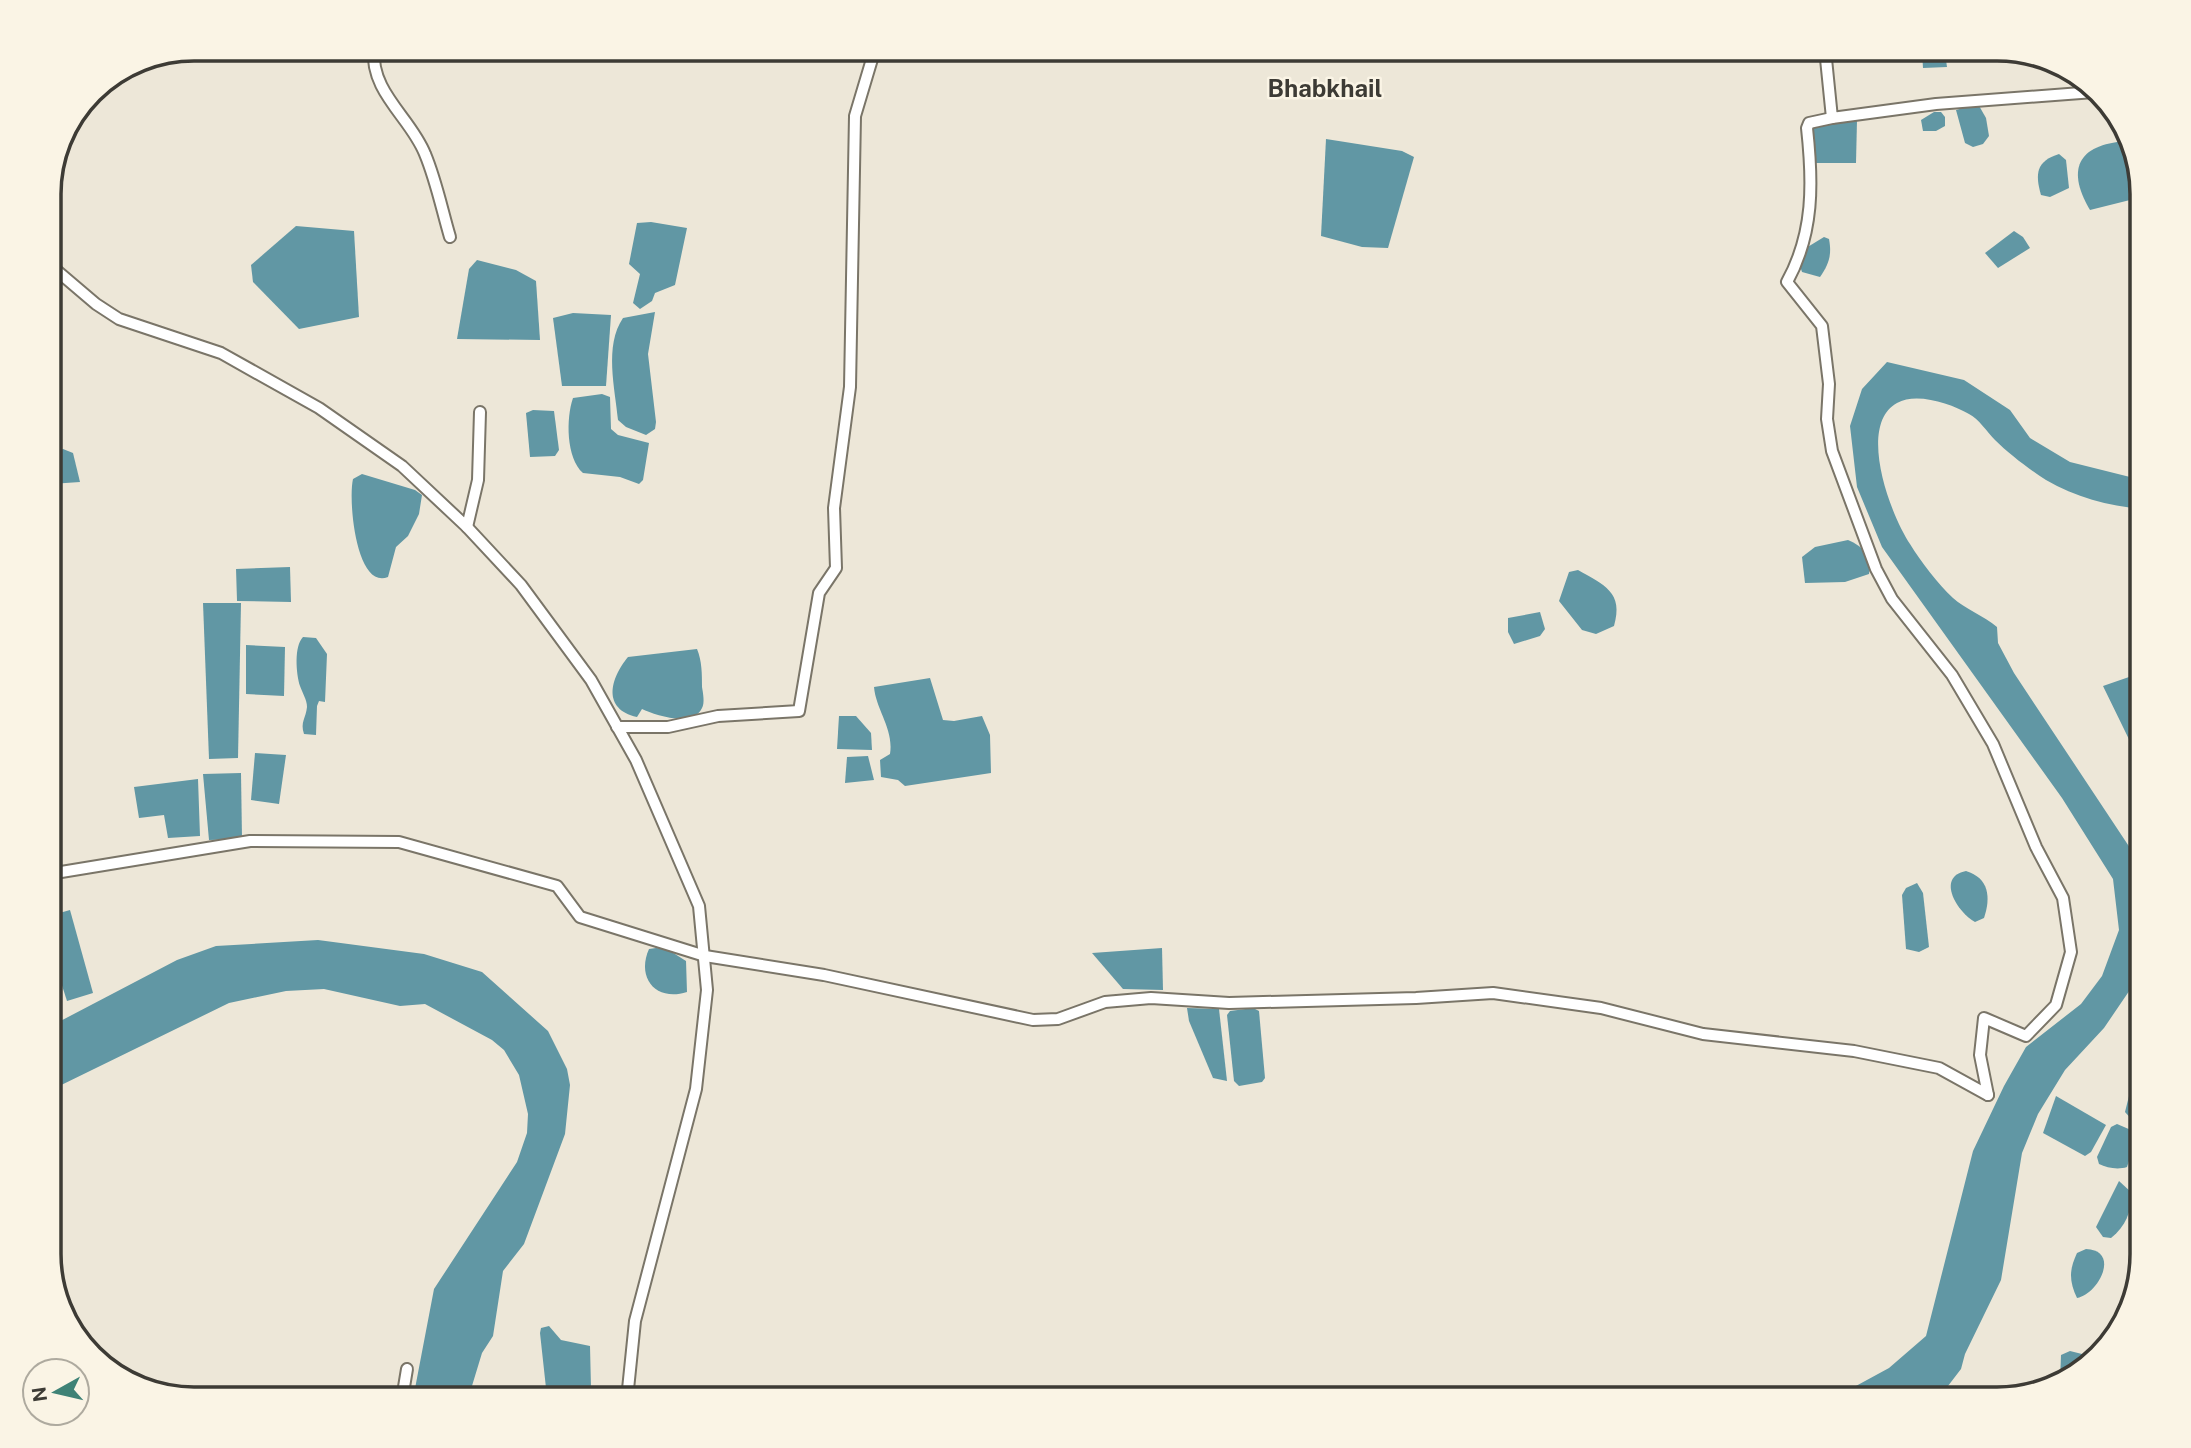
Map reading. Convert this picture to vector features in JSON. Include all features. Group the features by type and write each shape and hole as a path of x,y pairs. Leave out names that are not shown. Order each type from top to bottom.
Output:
{"street":[{"path":"372,61 387,97 425,152 450,237"},
{"path":"617,727 668,727 718,716 799,711 819,593 836,568 834,508 850,387 855,116 871,61"},
{"path":"1826,61 1832,118"},
{"path":"62,872 250,841 399,842 557,886 580,918 705,956 824,975 1033,1020 1058,1019 1105,1002 1151,998 1243,1002 1493,993 1601,1008 1703,1034 1854,1051 1939,1068 1988,1095 1980,1055 1984,1018 2026,1036 2056,1005 2071,952 2063,898 2036,847 1993,744 1952,675 1892,599 1876,569 1832,451 1827,419 1829,384 1822,326 1787,282 1800,257 1811,212 1807,128 1809,123 1936,104 2083,93"},
{"path":"62,275 96,304 119,319 221,353 319,408 402,467 467,527 521,585 591,680 636,760 699,906 707,990 696,1089 635,1321 628,1387"},
{"path":"467,527 478,480 480,412"},
{"path":"404,1387 407,1369"}],"water":[{"path":"1923,61 1946,61 1947,67 1923,68"},
{"path":"1978,104 1986,118 1989,136 1983,144 1973,147 1965,143 1956,110"},
{"path":"1934,112 1941,112 1945,117 1945,126 1936,131 1923,131 1921,120"},
{"path":"1857,120 1856,163 1814,163 1809,125"},
{"path":"1326,139 1402,151 1414,157 1388,248 1362,247 1321,236"},
{"path":"2120,142 2125,159 2130,200 2090,210 2078,181 2078,169 2089,152 2099,146"},
{"path":"2059,154 2066,160 2069,188 2050,197 2041,195 2039,169 2046,160"},
{"path":"651,222 687,228 675,285 655,293 652,301 640,309 633,303 640,274 629,264 637,223"},
{"path":"296,226 354,231 359,317 299,329 253,282 251,265"},
{"path":"2014,231 2023,237 2030,248 1998,268 1985,253"},
{"path":"1824,237 1829,239 1830,250 1829,259 1820,277 1802,272 1800,266 1806,248"},
{"path":"477,260 516,270 536,281 540,340 457,339 469,269"},
{"path":"655,312 648,354 656,422 655,429 646,435 626,427 618,420 612,354 617,329 623,318"},
{"path":"573,313 611,315 606,386 562,386 553,318"},
{"path":"1887,362 1964,380 2010,410 2030,438 2070,462 2130,477 2130,508 2080,496 2046,480 2026,466 1992,437 1973,416 1924,399 1897,403 1885,414 1879,430 1881,470 1894,512 1910,544 1953,598 1997,627 1998,643 2014,673 2130,848 2130,990 2104,1028 2065,1070 2038,1114 2022,1153 2001,1280 1965,1354 1961,1369 1947,1387 1854,1387 1889,1368 1926,1336 1973,1151 2026,1047 2081,1004 2102,976 2119,930 2113,879 2062,798 1882,547 1857,487 1850,426 1862,389"},
{"path":"602,394 610,397 611,429 618,435 649,443 643,480 639,484 620,477 583,473 573,458 569,416 573,398"},
{"path":"533,410 554,411 559,450 555,456 530,457 526,413"},
{"path":"62,449 73,453 80,482 62,483"},
{"path":"362,474 415,490 422,495 419,514 408,536 396,547 388,577 377,577 368,570 357,541 353,523 352,490 353,479"},
{"path":"1848,540 1858,545 1865,553 1869,562 1869,574 1845,582 1805,583 1802,557 1815,547"},
{"path":"290,567 291,602 237,601 236,569"},
{"path":"1578,570 1603,585 1614,597 1614,626 1596,634 1582,630 1559,601 1569,572"},
{"path":"203,603 241,603 238,758 209,759"},
{"path":"1540,612 1545,629 1540,636 1514,644 1508,632 1508,618"},
{"path":"303,637 316,638 327,654 325,702 319,701 317,706 316,735 304,734 303,730 307,704 299,681 297,660 298,647"},
{"path":"246,645 285,647 284,696 246,694"},
{"path":"697,649 704,701 697,714 682,719 642,709 637,717 618,707 614,700 614,684 628,657"},
{"path":"2130,677 2130,741 2103,686"},
{"path":"930,678 943,720 954,721 982,716 990,735 991,773 905,786 898,780 881,777 880,760 890,754 891,745 874,687"},
{"path":"839,716 856,716 871,733 872,750 837,749"},
{"path":"255,753 286,755 279,804 251,800"},
{"path":"868,756 874,780 845,783 847,757"},
{"path":"241,773 242,839 209,840 203,774"},
{"path":"198,779 200,836 168,838 164,815 139,818 134,787"},
{"path":"1966,871 1980,878 1986,889 1984,918 1975,922 1962,911 1952,895 1952,880"},
{"path":"1917,883 1923,893 1929,947 1919,952 1906,949 1902,895 1906,888"},
{"path":"70,910 93,993 67,1001 62,985 62,912"},
{"path":"318,940 424,954 482,972 548,1031 567,1069 570,1085 565,1134 524,1244 503,1271 493,1336 482,1353 472,1387 415,1387 434,1289 517,1162 527,1133 528,1114 519,1075 504,1050 492,1040 425,1004 400,1006 324,989 286,991 229,1003 62,1085 62,1020 177,960 216,946"},
{"path":"1162,948 1163,990 1123,989 1092,953"},
{"path":"649,949 667,949 686,961 687,992 666,994 651,985 645,969 646,960"},
{"path":"1187,1008 1219,1009 1227,1081 1213,1078 1189,1021"},
{"path":"1253,1008 1259,1011 1265,1078 1262,1082 1239,1086 1234,1081 1227,1015 1230,1011"},
{"path":"2130,1092 2130,1118 2125,1112"},
{"path":"2056,1096 2106,1125 2091,1152 2085,1156 2043,1133"},
{"path":"2117,1124 2130,1130 2130,1158 2127,1167 2099,1164 2097,1157 2111,1127"},
{"path":"2119,1181 2130,1191 2129,1212 2124,1223 2111,1238 2103,1237 2096,1227"},
{"path":"2086,1249 2096,1251 2102,1256 2103,1272 2093,1288 2077,1298 2071,1281 2071,1270 2077,1253"},
{"path":"549,1326 561,1340 590,1346 591,1387 546,1387 541,1328"},
{"path":"2070,1351 2084,1355 2060,1370 2061,1355"}],"district":[{"name":"Bhabkhail","path":"1325,88"}]}
